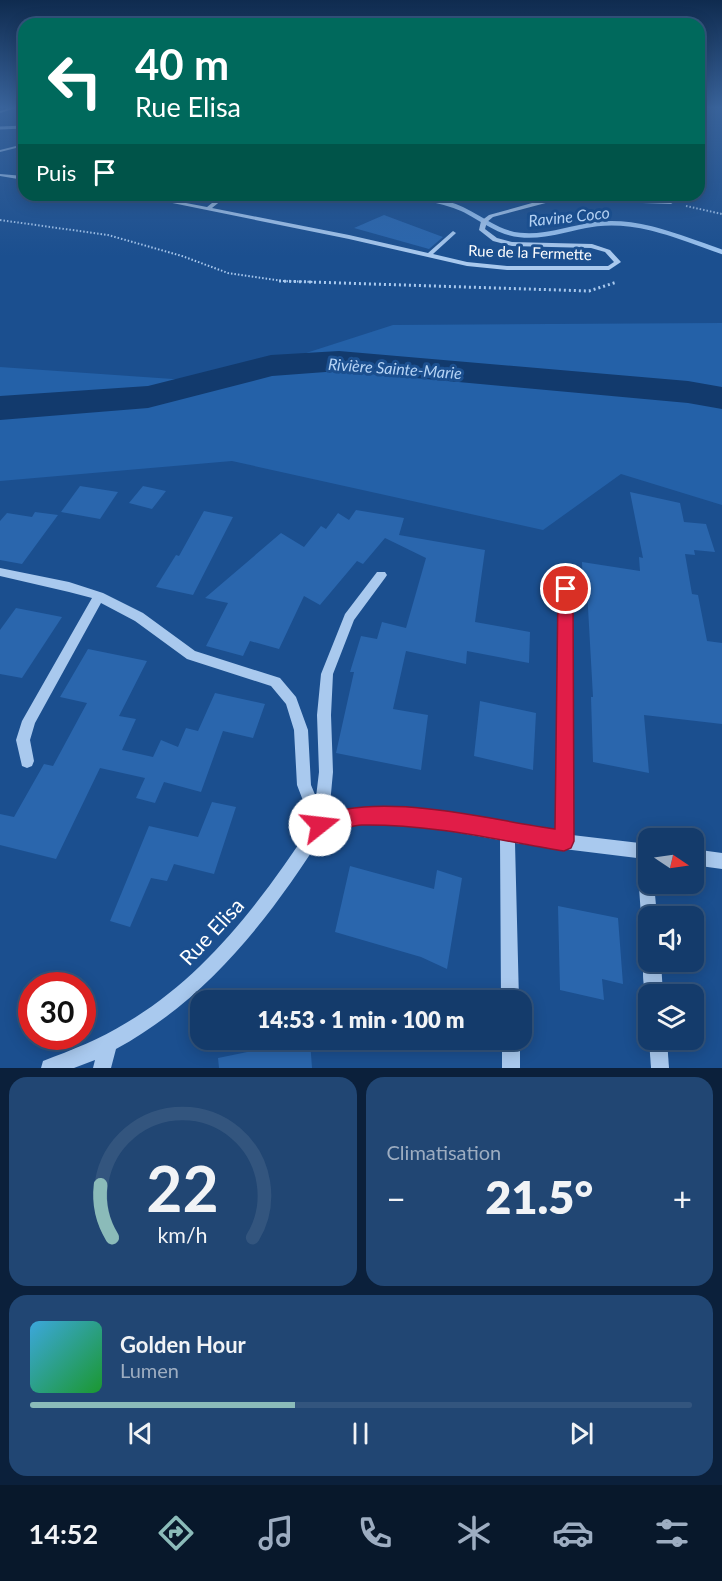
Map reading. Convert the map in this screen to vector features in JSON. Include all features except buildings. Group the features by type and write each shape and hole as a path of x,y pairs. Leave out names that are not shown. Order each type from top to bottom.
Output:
{"street":[{"path":"0,175 18,177"},
{"name":"Rue de la Fermette","path":"170,201 428,256 507,268 598,268 615,265 618,262 615,257 593,247 576,244 506,243 488,237 483,223 491,216 546,201"},
{"path":"209,208 218,201"},
{"name":"Rue de la Fermette","path":"642,201 671,202"},
{"path":"428,256 453,233"},
{"path":"0,572 69,586 99,596 139,617 191,655 275,681 291,701 301,730 304,785 320,825 352,816 399,815 507,834 638,850"},
{"name":"Rue Elisa","path":"50,1068 77,1060 162,1012 234,945 286,881 320,825 326,772 324,715 327,674 349,618 381,575"},
{"path":"564,841 566,589"},
{"path":"27,761 23,740 29,721 99,596"},
{"path":"507,834 510,990"},
{"path":"704,859 722,861"},
{"path":"102,1068 109,1042"},
{"path":"511,1050 511,1068"},
{"path":"659,1050 660,1068"}],"path":[{"path":"0,220 108,234 228,273 312,283 354,282 589,291 612,285 620,280 615,265"}],"shaded area":[{"path":"722,323 722,505 621,474 543,530 232,461 0,481 0,367 216,382 393,325"}],"waterway":[{"name":"Ravine Coco","path":"437,201 462,209 512,234 530,236 597,224 629,224 661,231 722,252"},
{"name":"Rivière Sainte-Marie","path":"0,408 148,397 271,366 339,361 688,392 722,398"}],"route":[{"path":"320,825 352,816 399,815 507,834 564,841 566,589"}]}
